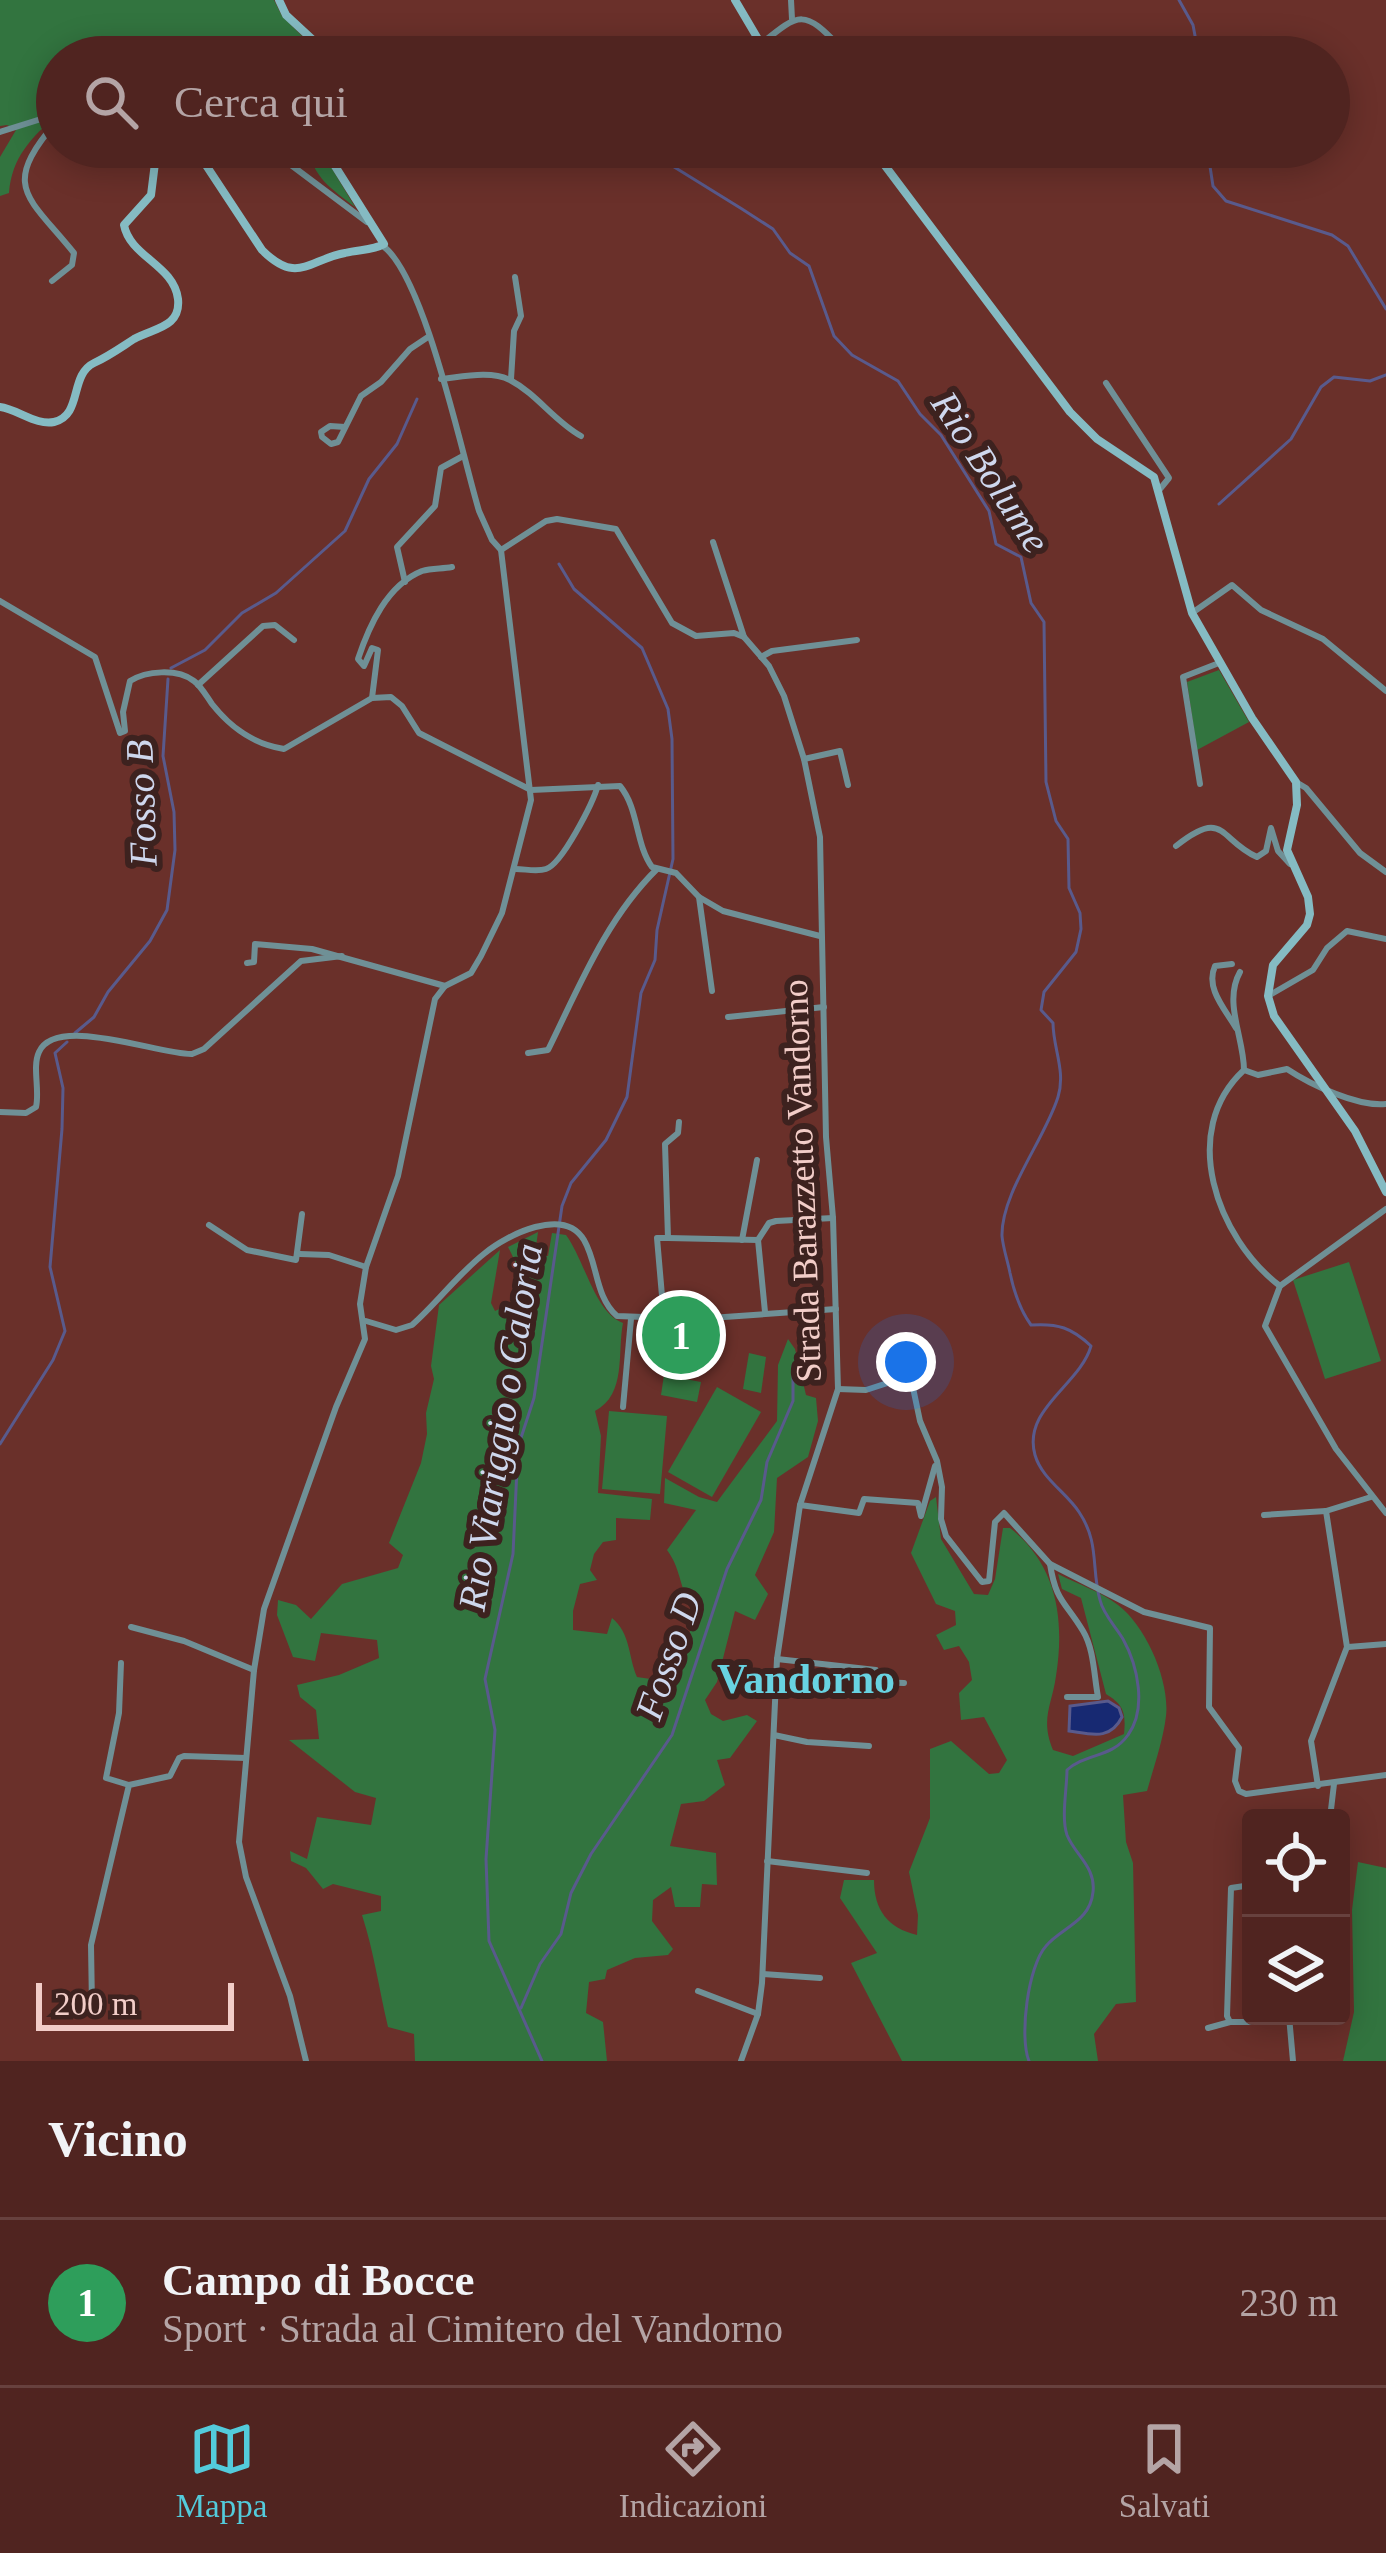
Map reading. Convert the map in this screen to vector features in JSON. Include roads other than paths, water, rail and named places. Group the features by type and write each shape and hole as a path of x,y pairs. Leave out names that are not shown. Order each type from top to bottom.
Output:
{"main road":[{"path":"278,0 286,15 309,36"},
{"path":"735,0 756,36"},
{"path":"0,407 44,422 57,421 71,406 86,367 166,326 176,316 178,302 171,280 131,244 124,225 151,195 154,168"},
{"path":"208,168 262,250 277,264 304,269 344,253 383,246 336,168"},
{"path":"887,168 1070,412 1097,439 1154,477 1160,489 1192,613 1296,782 1297,805 1287,850 1308,897 1310,914 1307,925 1273,965 1268,996 1274,1016 1330,1093 1386,1192"}],"street":[{"path":"791,0 791,19"},
{"path":"771,36 791,19 810,21 828,36"},
{"path":"0,132 36,123"},
{"path":"36,140 14,169 14,182 23,200 74,253 72,265 52,281"},
{"path":"295,168 370,224"},
{"path":"306,2061 290,1996 239,1842 264,1609 336,1406 365,1339 360,1304 366,1267 398,1176 435,999 445,986 471,973 502,913 531,790 501,550 488,533 409,281 383,246"},
{"path":"511,380 514,331 521,316 515,277"},
{"path":"345,427 361,396 428,337"},
{"path":"441,379 511,380 581,436"},
{"path":"1106,383 1169,478 1160,489"},
{"path":"405,582 397,547 435,506 441,468 463,456"},
{"path":"501,550 556,519 616,529 672,623 696,636 726,632 744,638"},
{"path":"713,542 744,638"},
{"path":"372,698 376,647 364,666 358,659 373,620 405,582 422,572 452,567"},
{"path":"1192,613 1232,585 1261,610 1323,639 1386,691"},
{"path":"0,601 95,657 120,733 125,731 126,692 136,677 149,673 179,675 197,686 226,721 252,740 284,749 372,698 391,697 419,733 531,790 614,784 625,791 644,854 661,869 676,873 700,897 731,914 820,936"},
{"path":"197,686 262,626 275,625 294,640"},
{"name":"Strada Barazzetto Vandorno","path":"742,2060 758,2014 763,1973 777,1659 800,1504 838,1389 826,1137 820,837 804,759 784,696 744,638"},
{"path":"761,657 772,651 857,640"},
{"path":"1199,784 1183,677 1219,663"},
{"path":"804,759 840,751 848,785"},
{"path":"1296,782 1360,854 1386,872"},
{"path":"516,869 538,871 554,865 593,803 598,785"},
{"path":"1175,846 1191,833 1213,829 1232,835 1244,851 1257,857 1266,851 1270,828 1277,851 1290,864"},
{"path":"528,1053 548,1050 580,978 641,884 661,869"},
{"path":"700,897 712,991"},
{"path":"1268,996 1313,970 1327,948 1347,931 1386,939"},
{"path":"247,963 254,962 255,944 342,956 445,986"},
{"path":"0,1112 26,1113 36,1107 38,1053 47,1041 64,1036 105,1037 192,1054 204,1049 301,961 342,956"},
{"path":"1232,964 1215,966 1211,974 1216,998 1240,1037"},
{"path":"1240,972 1233,991 1244,1070 1215,1112 1208,1170 1235,1233 1280,1286"},
{"path":"728,1017 824,1007"},
{"path":"1244,1070 1258,1076 1287,1069 1330,1093 1386,1104"},
{"path":"668,1238 665,1144 678,1133 679,1123"},
{"path":"742,1240 757,1160"},
{"path":"1386,1209 1280,1286 1264,1327 1371,1497 1386,1513"},
{"path":"209,1225 247,1250 296,1260 302,1214"},
{"path":"765,1312 758,1240 769,1223 832,1218"},
{"path":"365,1321 396,1330 412,1325 486,1252 528,1230 552,1224 583,1238 611,1312 631,1318 836,1309"},
{"path":"664,1319 656,1238 758,1240"},
{"path":"299,1254 329,1256 366,1267"},
{"path":"623,1407 631,1318"},
{"path":"838,1389 866,1390 906,1377 912,1383 920,1421 937,1461 943,1528 982,1582 988,1581 995,1522 1001,1513 1012,1519 1050,1564 1144,1612 1210,1628 1207,1696 1209,1707 1239,1748 1235,1780 1239,1791 1246,1794 1386,1775"},
{"path":"800,1504 860,1513 864,1498 918,1503 921,1516 937,1461"},
{"path":"1264,1515 1326,1511 1371,1497"},
{"path":"1318,1786 1312,1742 1347,1647 1326,1511"},
{"path":"1050,1564 1054,1592 1090,1648 1099,1696 1067,1697"},
{"path":"131,1627 184,1641 254,1670"},
{"path":"1347,1647 1386,1644"},
{"path":"777,1659 877,1670 880,1682 904,1683"},
{"path":"121,1663 119,1713 106,1778 128,1785 170,1777 184,1756 247,1758"},
{"path":"773,1735 868,1746"},
{"path":"1331,1809 1334,1784"},
{"path":"92,2006 91,1945 128,1785"},
{"path":"767,1861 867,1873"},
{"path":"1230,2022 1231,1888 1242,1886"},
{"path":"763,1973 820,1978"},
{"path":"698,1991 758,2014"},
{"path":"1208,2028 1242,2022"},
{"path":"1288,2025 1292,2061"},
{"path":"742,2060 753,2061"}],"waterway":[{"path":"1179,0 1195,36"},
{"name":"Rio Bolume","path":"676,168 773,229 790,253 809,266 834,336 852,355 898,381 941,435 989,511 996,544 1021,557 1031,603 1044,622 1046,782 1056,821 1068,839 1069,888 1081,929 1076,952 1044,992 1041,1010 1053,1023 1060,1087 1008,1202 1002,1236 1016,1294 1031,1325 1064,1328 1091,1346 1037,1424 1035,1455 1086,1523 1097,1589 1128,1650 1139,1700 1134,1725 1122,1742 1067,1770 1065,1828 1091,1875 1093,1892 1087,1910 1052,1939 1034,1969 1025,2019 1029,2061"},
{"path":"1210,168 1213,186 1226,201 1332,235 1348,246 1386,309"},
{"path":"1219,504 1291,439 1321,387 1334,377 1370,381 1386,375"},
{"name":"Fosso B","path":"171,668 205,650 242,613 276,593 345,531 369,479 397,444 417,399"},
{"name":"Rio Viariggio o Caloria","path":"542,2061 489,1941 486,1859 495,1730 485,1679 513,1554 518,1447 534,1398 562,1206 571,1183 606,1140 627,1097 641,993 655,960 673,859 668,709 642,648 574,589 559,564"},
{"name":"Fosso B","path":"75,1033 94,1017 167,910 175,850 174,812 163,756 168,679"},
{"name":"Fosso B","path":"0,1444 53,1360 65,1331 50,1267 63,1088 55,1053 67,1042"},
{"name":"Fosso D","path":"521,2008 540,1964 561,1934 571,1893 591,1854 672,1735 727,1569 761,1500 767,1462 793,1401 793,1366"}],"place":[{"name":"Campo di Bocce","path":"681,1335"}],"district":[{"name":"Vandorno","path":"806,1679"}]}
